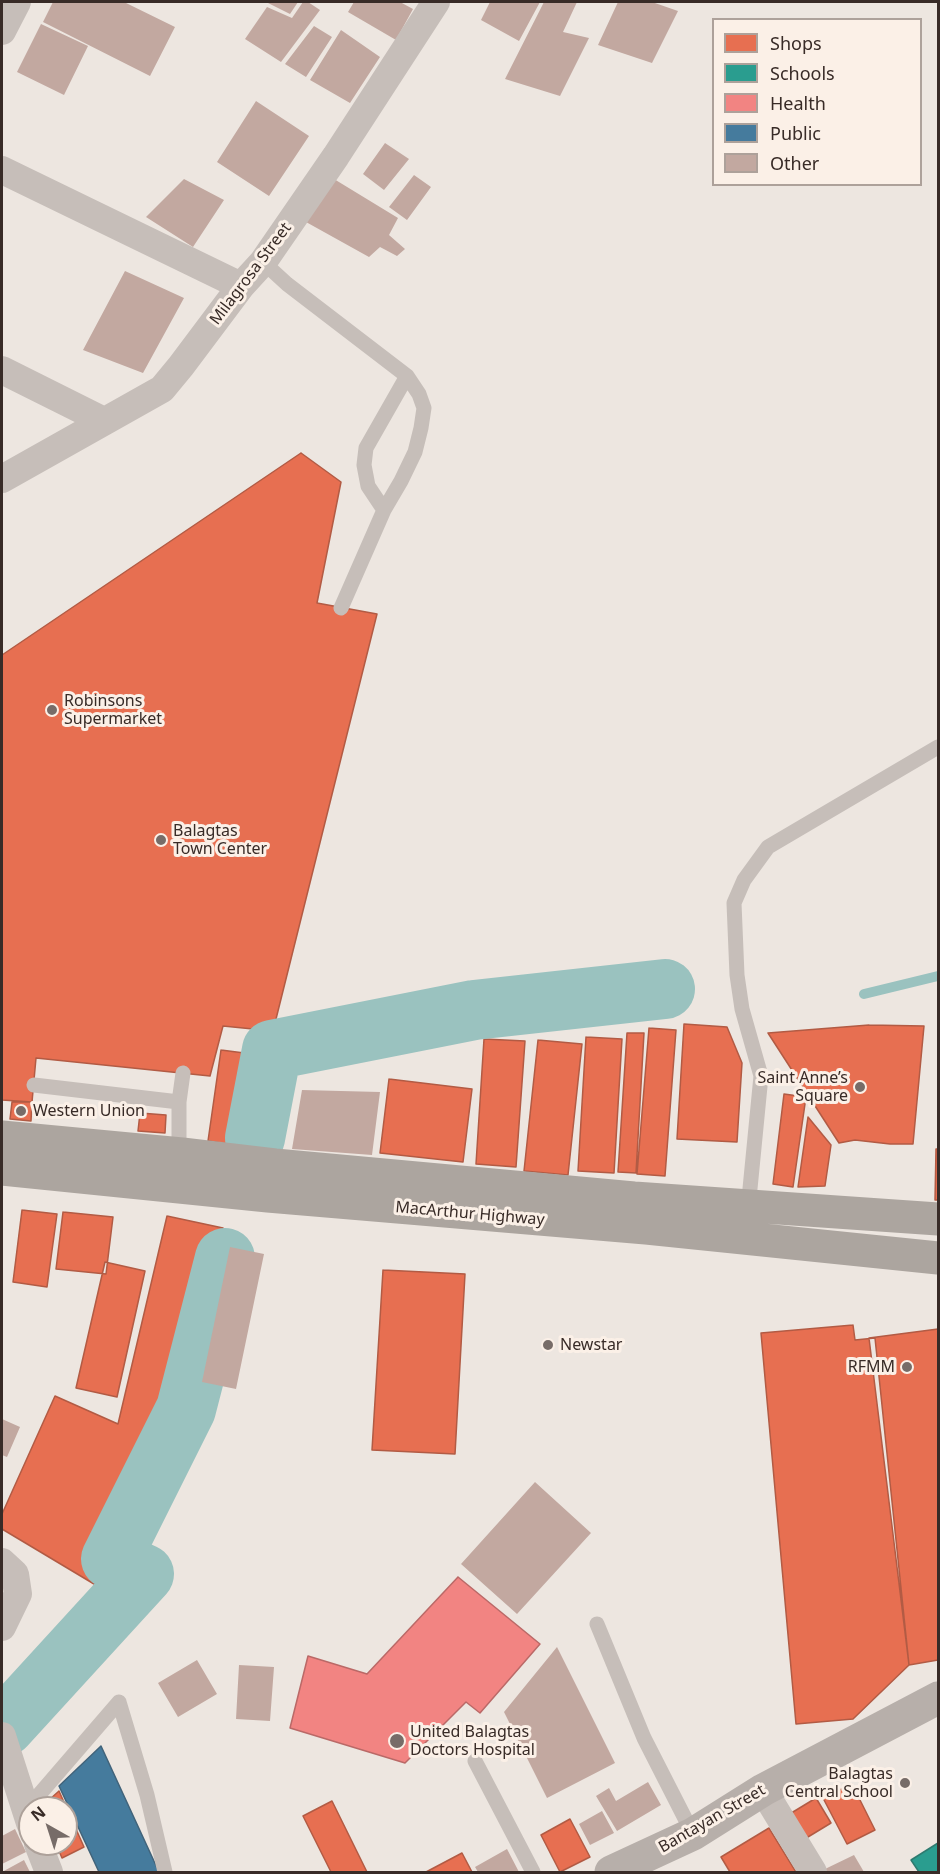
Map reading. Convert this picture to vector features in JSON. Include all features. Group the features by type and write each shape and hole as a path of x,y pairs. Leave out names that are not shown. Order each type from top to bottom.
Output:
{"highway":[{"name":"MacArthur Highway","path":"2,1137 182,1154 259,1179 747,1238 939,1258"},
{"name":"MacArthur Highway","path":"2,1169 182,1186 259,1179 634,1198 939,1219"}],"main road":[{"name":"Bantayan Street","path":"612,1872 693,1834 763,1790 939,1698"}],"street":[{"path":"2,31 17,2"},
{"name":"Milagrosa Street","path":"2,479 162,388 241,286 263,262 436,2"},
{"path":"2,170 241,286"},
{"path":"4,375 104,421"},
{"path":"2,1562 15,1574 18,1594 2,1627"},
{"path":"2,1736 21,1796"},
{"path":"763,1790 813,1872"},
{"path":"43,1856 49,1872"}],"lane":[{"path":"263,262 287,284 407,376 419,394 424,408 415,452 384,510 341,608"},
{"path":"384,510 368,486 364,465 366,448 407,376"},
{"path":"747,1238 761,1076 742,1009 737,975 734,903 744,880 768,847 939,747"},
{"path":"182,1186 178,1102 183,1073"},
{"path":"34,1085 178,1102"},
{"path":"597,1624 644,1738 693,1834"},
{"path":"45,1796 119,1702 147,1795 165,1872"},
{"path":"475,1761 533,1872"}],"building: Shops":[{"name":"Balagtas Town Center","path":"301,453 341,482 317,603 377,614 273,1031 223,1026 210,1076 36,1058 32,1102 2,1100 2,655"},
{"path":"684,1024 727,1027 742,1063 737,1142 677,1139"},
{"name":"Saint Anne’s Square","path":"869,1025 924,1026 913,1144 855,1140 839,1143 768,1033"},
{"path":"649,1028 676,1030 665,1176 637,1174"},
{"path":"627,1033 644,1033 636,1173 618,1172"},
{"path":"586,1037 622,1039 614,1173 578,1171"},
{"path":"484,1039 525,1041 516,1167 476,1164"},
{"path":"538,1040 582,1044 568,1175 524,1171"},
{"path":"221,1050 252,1054 240,1146 208,1141"},
{"path":"389,1079 472,1089 463,1162 380,1153"},
{"path":"784,1094 806,1097 793,1187 773,1184"},
{"name":"Western Union","path":"12,1102 32,1102 31,1121 10,1119"},
{"path":"140,1113 166,1115 165,1133 138,1131"},
{"path":"808,1117 831,1145 825,1186 798,1187"},
{"path":"936,1149 938,1149 938,1200 935,1200"},
{"path":"22,1210 57,1214 47,1287 13,1282"},
{"path":"63,1212 113,1217 106,1274 56,1269"},
{"path":"167,1216 223,1228 174,1405 94,1584 2,1529 2,1514 55,1396 118,1424"},
{"path":"105,1262 145,1271 117,1397 76,1388"},
{"path":"383,1270 465,1274 455,1454 372,1450"},
{"path":"853,1325 855,1340 875,1338 909,1665 853,1719 796,1724 761,1333"},
{"path":"938,1329 938,1660 909,1665 869,1338"},
{"path":"852,1784 875,1830 847,1844 823,1798"},
{"path":"816,1798 831,1823 803,1840 788,1815"},
{"path":"332,1801 367,1872 331,1872 303,1816"},
{"path":"570,1819 590,1857 560,1872 541,1835"},
{"path":"769,1828 796,1872 730,1872 721,1857"},
{"path":"78,1834 84,1847 78,1850"},
{"path":"462,1853 472,1872 426,1872"}],"building: Schools":[{"path":"938,1843 938,1872 919,1872 911,1860"}],"building: Health":[{"path":"458,1577 540,1644 480,1713 466,1702 405,1763 290,1728 308,1656 367,1674"}],"building: Public":[{"path":"101,1746 159,1872 99,1872 78,1827 78,1796 64,1796 59,1786"}],"building: Other":[{"path":"53,2 124,2 175,27 150,76 43,22"},
{"path":"266,2 298,2 290,14"},
{"path":"303,2 308,2 320,10 281,62 245,39 267,7 292,18"},
{"path":"354,2 400,2 413,9 396,40 348,12"},
{"path":"490,2 540,2 519,41 481,20"},
{"path":"544,2 577,2 563,32 589,38 560,96 505,79"},
{"path":"618,2 652,2 678,11 652,63 598,45"},
{"path":"41,24 88,46 64,95 17,72"},
{"path":"314,26 332,37 306,77 285,64"},
{"path":"341,30 380,57 350,103 310,80"},
{"path":"256,101 309,136 269,196 217,162"},
{"path":"385,143 409,159 384,190 363,174"},
{"path":"414,175 431,187 407,220 389,207"},
{"path":"184,179 224,200 193,247 146,217"},
{"path":"334,179 398,218 389,235 405,249 397,256 380,247 369,257 306,222"},
{"path":"125,271 184,298 143,373 83,350"},
{"path":"302,1090 380,1092 372,1155 292,1149"},
{"path":"230,1247 264,1254 236,1389 202,1382"},
{"path":"2,1419 20,1427 7,1457 2,1455"},
{"path":"535,1482 591,1533 517,1614 461,1564"},
{"path":"557,1647 615,1763 547,1798 504,1712"},
{"path":"197,1660 217,1694 178,1717 158,1683"},
{"path":"239,1665 274,1667 270,1721 236,1719"},
{"path":"648,1782 661,1805 617,1831 596,1796 609,1788 616,1801"},
{"path":"602,1811 614,1833 590,1845 579,1824"},
{"path":"15,1829 18,1835 18,1856 2,1864 2,1836"},
{"path":"507,1849 519,1872 478,1872 475,1867"},
{"path":"854,1855 864,1872 827,1872 825,1869"},
{"path":"24,1860 30,1872 2,1872"}],"waterway":[{"path":"864,994 938,976"},
{"path":"255,1138 272,1050 474,1010 665,989"},
{"path":"2,1727 144,1574 111,1559 186,1409 225,1258"}],"place":[{"name":"Robinsons Supermarket","path":"52,710"},
{"name":"Balagtas Town Center","path":"161,840"},
{"name":"Saint Anne’s Square","path":"860,1087"},
{"name":"Western Union","path":"21,1111"},
{"name":"Newstar","path":"548,1345"},
{"name":"RFMM","path":"907,1367"},
{"name":"United Balagtas Doctors Hospital","path":"397,1741"},
{"name":"Balagtas Central School","path":"905,1783"}]}
